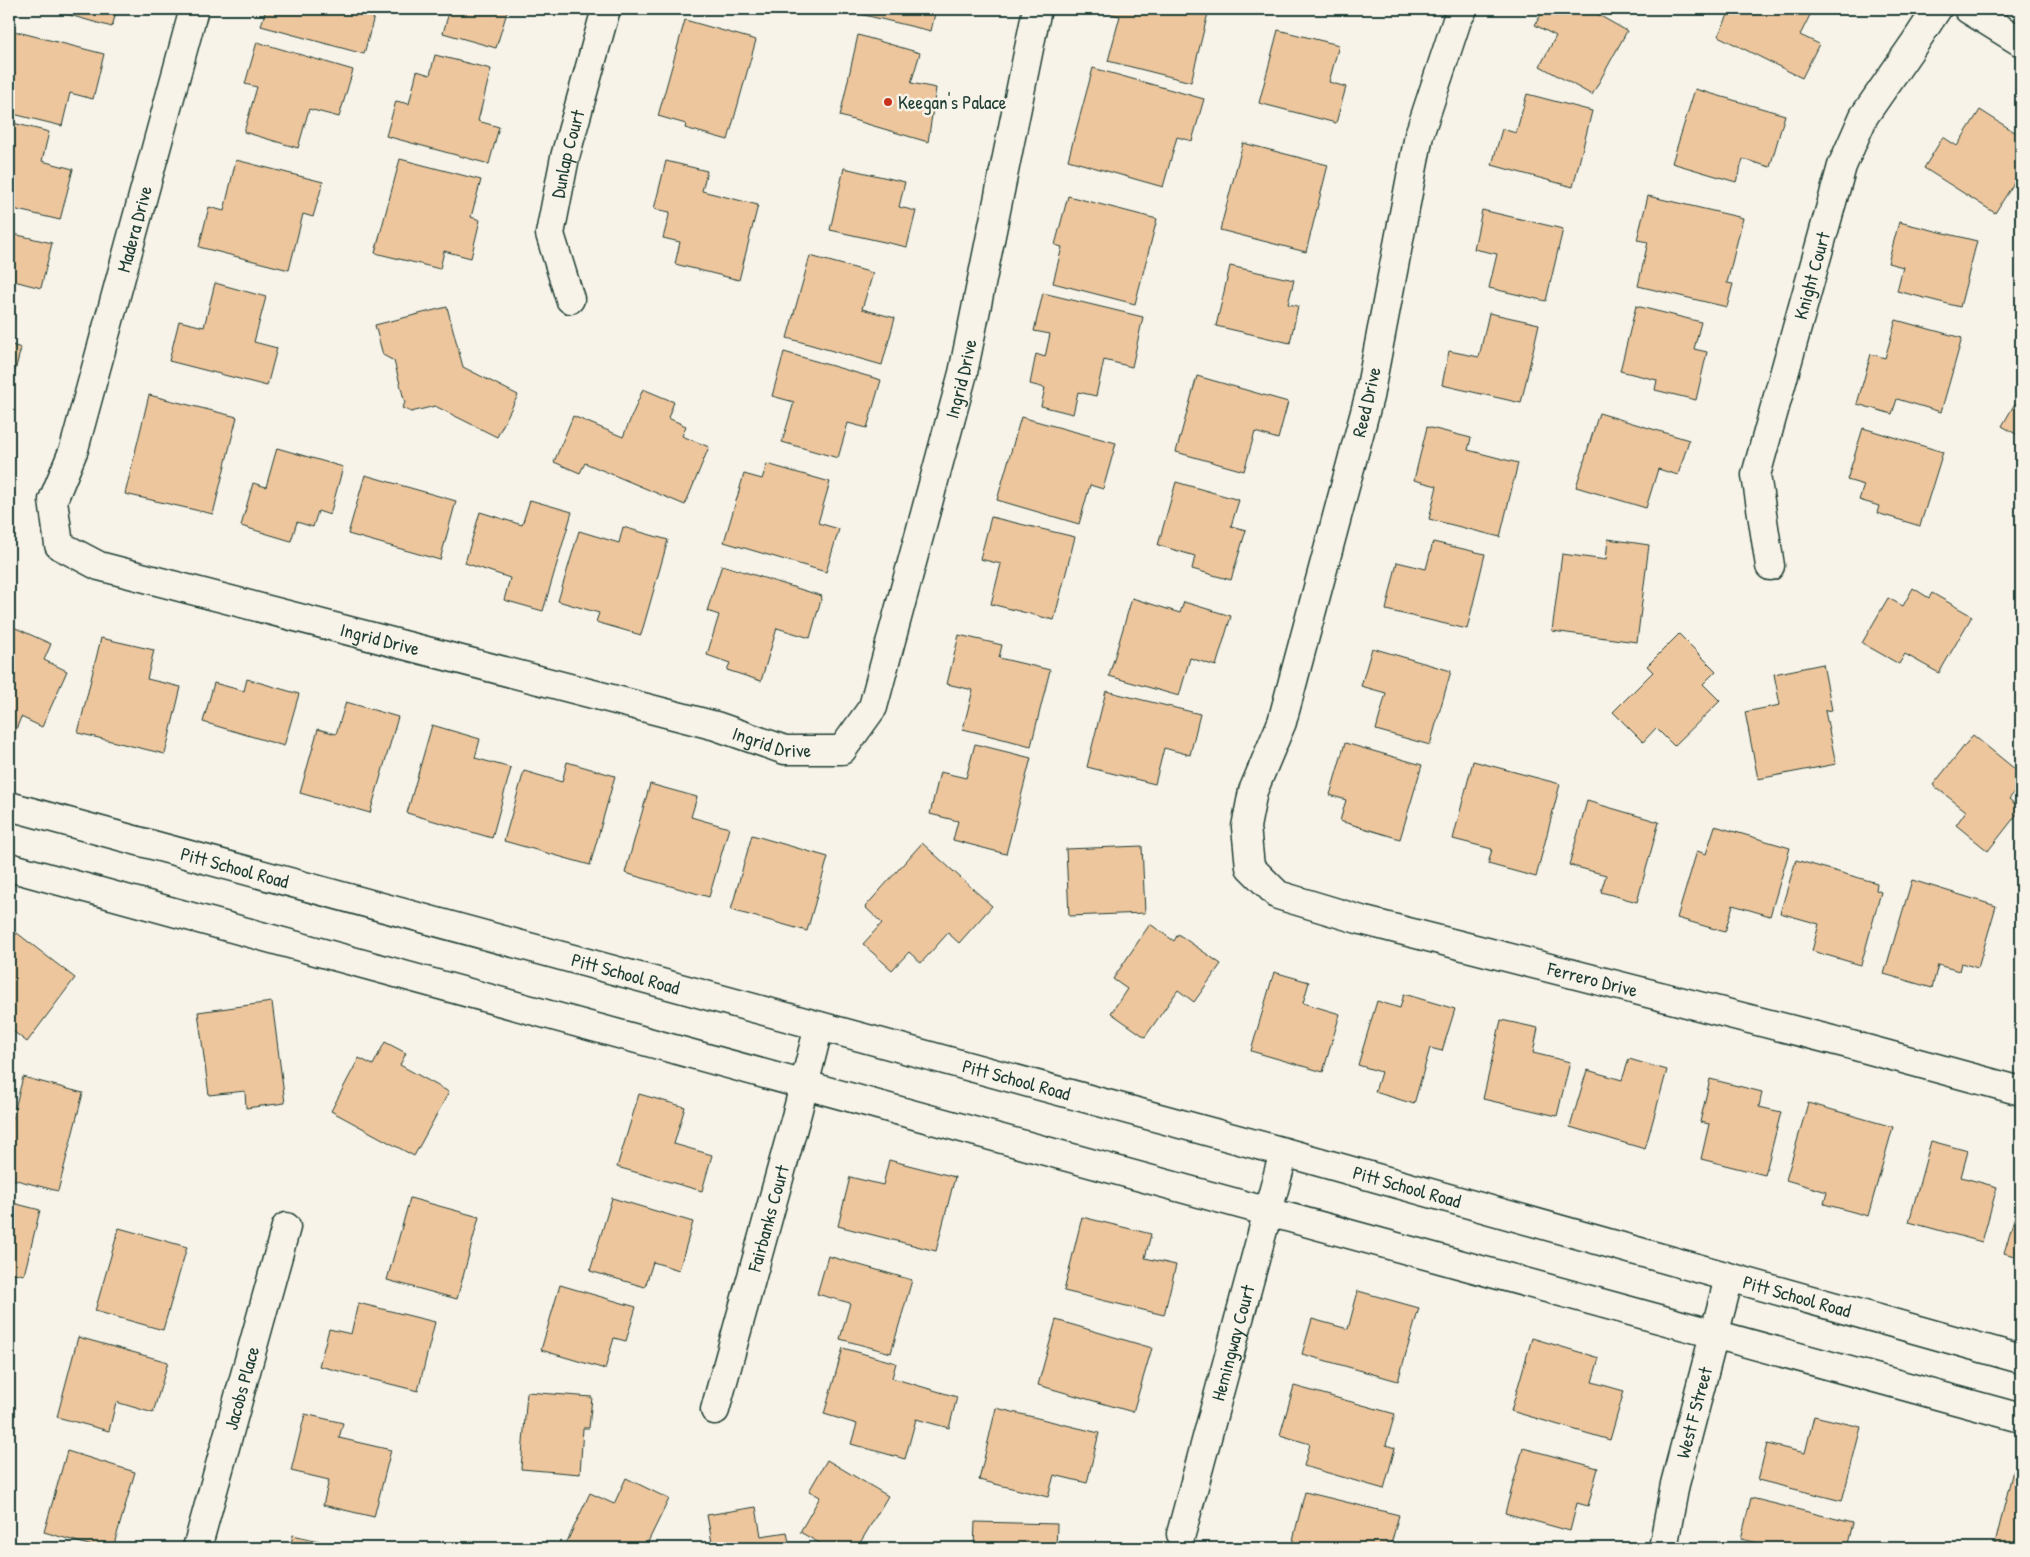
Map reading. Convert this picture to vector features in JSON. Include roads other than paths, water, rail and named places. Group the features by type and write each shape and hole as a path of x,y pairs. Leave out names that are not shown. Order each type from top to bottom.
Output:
{"street":[{"name":"Madera Drive","path":"74,449 194,9"},
{"name":"Dunlap Court","path":"570,299 550,234 565,157 606,9"},
{"name":"Ingrid Drive","path":"74,449 53,500 59,545 99,566 716,726 786,750 842,750 873,707 963,373 1037,9"},
{"name":"Reed Drive","path":"1253,791 1282,722 1369,397 1419,135 1457,20 1463,9"},
{"name":"Knight Court","path":"1770,566 1756,476 1842,166 1864,116 1937,9"},
{"path":"1968,9 2021,42"},
{"name":"Ferrero Drive","path":"1253,791 1246,827 1250,867 1278,895 1361,920 1838,1042 2021,1091"},
{"name":"Pitt School Road","path":"9,806 1284,1152 2021,1359"},
{"path":"9,867 2021,1418"},
{"name":"Fairbanks Court","path":"715,1410 819,1026"},
{"name":"Hemingway Court","path":"1181,1534 1284,1152"},
{"name":"Jacobs Place","path":"197,1548 286,1227"},
{"name":"West F Street","path":"1663,1548 1675,1484 1729,1278"}],"place":[{"name":"Keegan's Palace","path":"888,102"}]}
